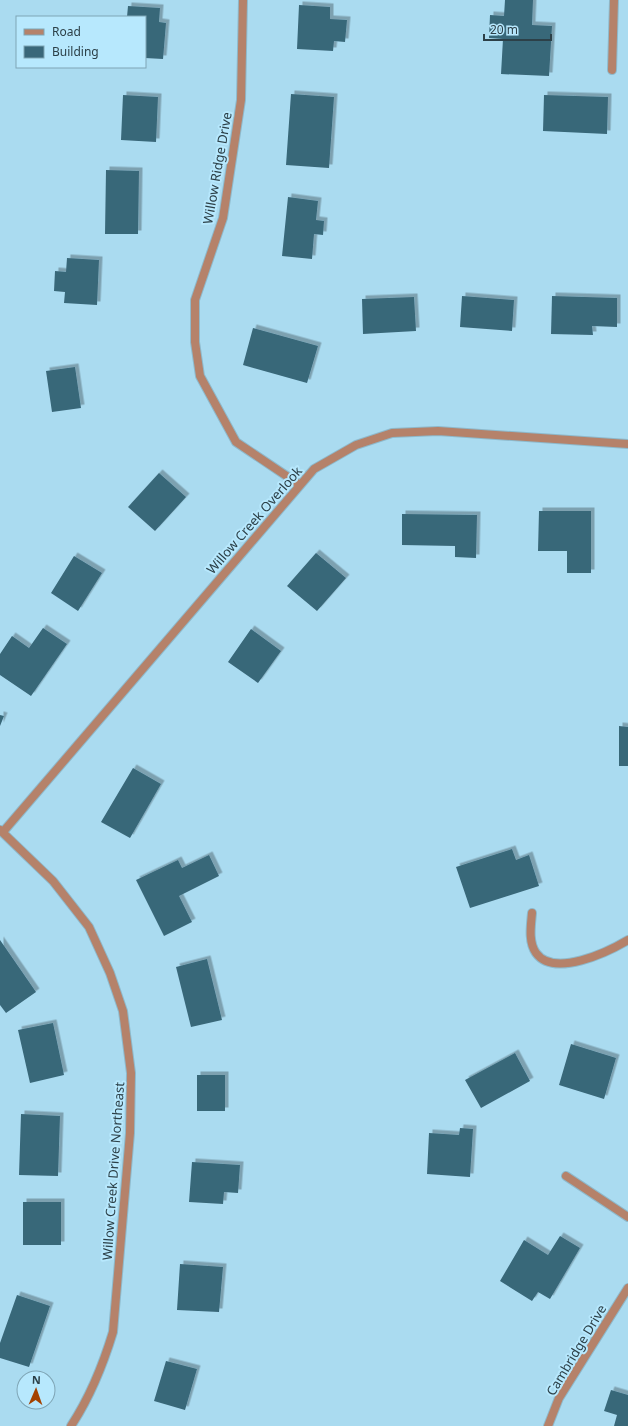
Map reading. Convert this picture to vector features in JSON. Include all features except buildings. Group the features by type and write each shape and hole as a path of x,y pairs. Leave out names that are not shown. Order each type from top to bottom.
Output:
{"street":[{"name":"Willow Ridge Drive","path":"243,0 241,100 223,218 195,300 195,342 200,376 236,442 300,485"},
{"path":"612,70 614,0"},
{"name":"Willow Creek Overlook","path":"2,831 314,469 356,444 392,433 438,431 628,444"},
{"name":"Willow Creek Drive Northeast","path":"2,831 53,882 89,927 110,972 123,1011 131,1073 130,1133 113,1332 104,1363 83,1408 71,1426"},
{"path":"532,913 532,943 536,953 543,959 557,964 573,963 592,957 616,947 628,940"},
{"path":"566,1176 628,1217"},
{"name":"Cambridge Drive","path":"548,1426 559,1398 628,1288"}]}
